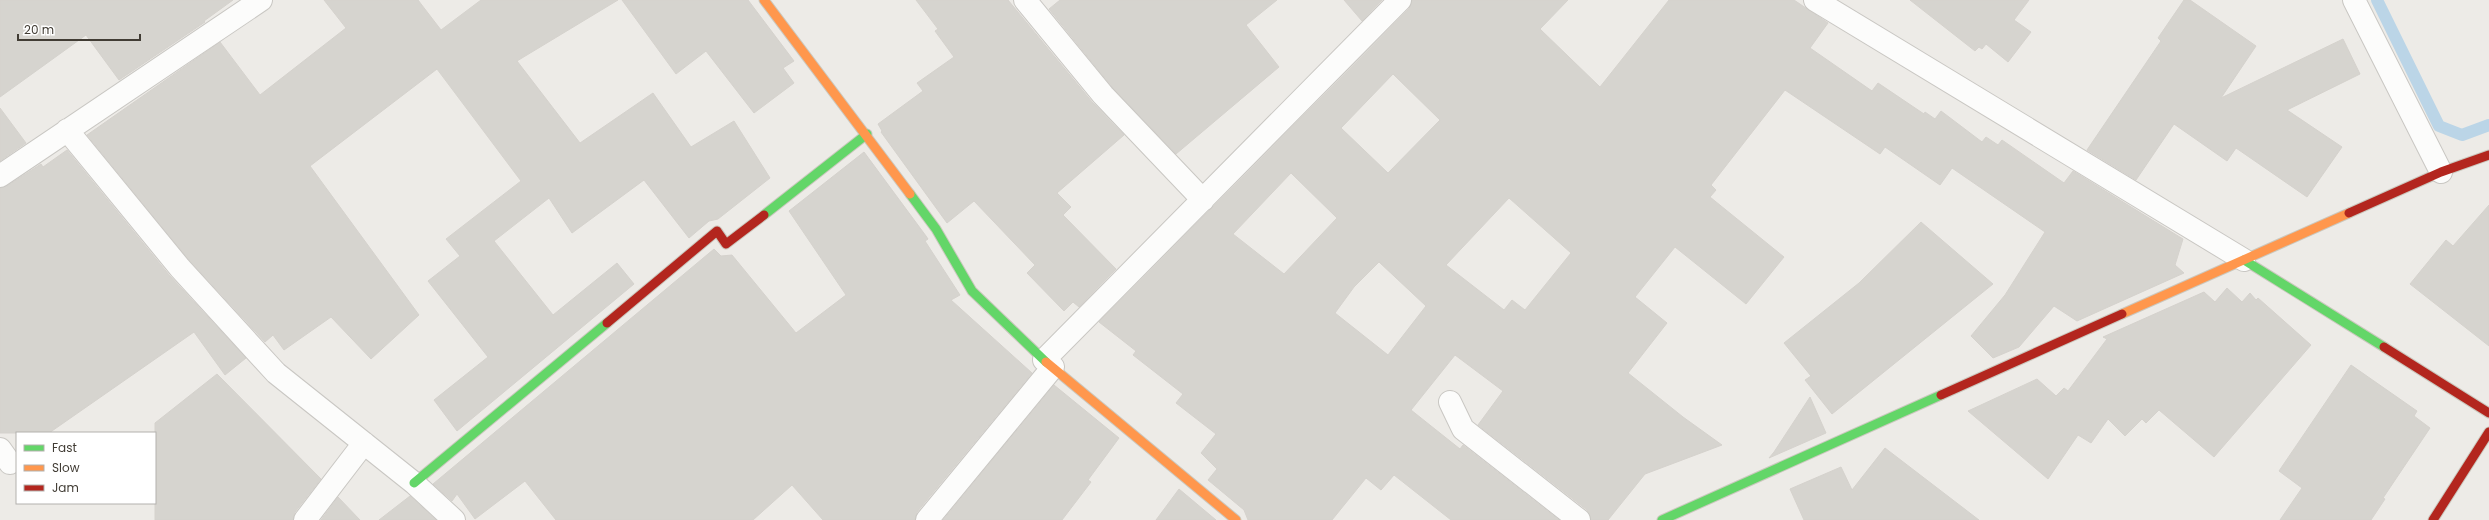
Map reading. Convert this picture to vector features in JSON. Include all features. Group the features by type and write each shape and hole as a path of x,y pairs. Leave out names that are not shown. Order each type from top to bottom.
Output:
{"street":[{"path":"0,176 261,0"},
{"path":"764,0 868,134 936,229 972,291 1048,363 1236,520"},
{"path":"1025,0 1103,95 1203,200"},
{"path":"927,520 1048,363 1203,200 1400,0"},
{"path":"1816,0 2244,260 2489,413"},
{"path":"2354,0 2441,172"},
{"path":"67,130 180,268 276,373 414,483 454,520"},
{"path":"414,483 717,231 726,244 868,134"},
{"path":"1662,520 2441,172 2489,155"},
{"path":"1450,402 1463,429 1579,520"},
{"path":"2433,520 2489,432"},
{"path":"305,520 364,443"}],"building":[{"path":"0,0 233,0 204,21 205,22 119,80 86,35 0,97"},
{"path":"324,0 418,0 441,30 481,0 618,0 517,61 580,143 653,93 691,147 734,121 770,178 718,219 709,221 689,238 644,180 572,233 549,198 494,241 553,315 617,263 634,284 457,431 434,400 488,357 428,281 460,256 446,239 521,181 437,69 310,166 419,315 371,359 331,317 284,350 273,335 265,342 189,260 87,135 220,42 260,95 346,28"},
{"path":"622,0 748,0 794,61 783,68 794,83 754,113 706,51 676,74"},
{"path":"916,0 1008,0 1093,103 1124,135 1057,193 1071,207 1063,215 1116,269 1079,307 1073,302 1064,311 1027,273 1035,265 974,201 947,223 881,132 882,131 878,124 923,91 917,83 954,57 935,31 938,29"},
{"path":"1060,0 1277,0 1246,25 1279,67 1176,154 1112,87 1049,9"},
{"path":"1344,0 1382,0 1362,21"},
{"path":"1412,0 1568,0 1540,29 1600,87 1669,0 1794,0 1828,23 1810,48 1872,91 1878,83 1924,114 1925,112 1935,119 1941,111 1982,142 1986,137 1998,145 2002,140 2064,183 2073,171 2183,239 2175,265 2184,273 2077,321 2054,306 2019,347 1993,358 1971,336 2005,295 2045,232 1952,168 1940,185 1885,147 1880,154 1785,90 1711,185 1716,190 1710,197 1784,257 1746,304 1675,247 1635,297 1667,323 1628,373 1683,417 1722,445 1645,474 1608,520 1591,520 1587,510 1478,425 1503,391 1455,355 1411,410 1460,449 1463,445 1559,520 1451,520 1394,475 1381,490 1366,478 1332,520 1248,520 1244,510 1208,480 1217,469 1201,453 1216,434 1176,403 1183,394 1133,355 1136,351 1099,322 1409,9","holes":["1393,74 1440,120 1388,173 1341,128","1291,173 1337,218 1284,274 1233,234","1509,198 1571,253 1525,310 1512,300 1504,310 1446,265","1379,262 1426,306 1388,355 1335,313 1354,287"]},
{"path":"1910,0 2029,0 2014,20 2031,32 2008,62 1986,44 1982,49 1979,47 1975,51"},
{"path":"2184,0 2190,0 2256,46 2221,98 2343,39 2360,74 2287,110 2342,147 2307,197 2236,148 2227,161 2174,124 2136,180 2087,150 2161,41 2158,38"},
{"path":"0,108 26,143 0,161"},
{"path":"67,150 170,276 246,358 225,375 194,332 50,432 0,433 0,188 7,186 41,164 43,167"},
{"path":"864,152 928,239 925,241 960,295 951,300 1032,373 917,512 915,520 823,520 792,485 753,520 556,520 525,481 475,519 457,494 452,501 433,484 714,249 721,256 732,255 796,333 846,295 789,211"},
{"path":"2489,205 2489,346 2410,284 2446,240 2453,246"},
{"path":"1921,222 1993,284 1832,414 1805,380 1811,376 1784,343 1859,283"},
{"path":"2227,288 2242,302 2250,293 2256,300 2258,298 2311,345 2214,457 2159,410 2146,423 2142,419 2125,436 2108,419 2091,443 2078,435 2048,479 1968,411 2037,379 2056,396 2064,388 2068,391 2107,339 2103,337 2204,292 2215,302"},
{"path":"2351,365 2417,411 2414,416 2430,428 2383,498 2385,499 2371,520 2280,520 2302,488 2279,471"},
{"path":"217,374 321,479 295,512 293,520 155,520 155,423"},
{"path":"1054,385 1119,438 1088,480 1091,482 1062,520 943,520"},
{"path":"1810,397 1826,433 1769,458 1774,452"},
{"path":"1885,448 1979,520 1804,520 1790,489 1841,467 1852,490"},
{"path":"1179,489 1216,520 1156,520"},
{"path":"410,496 436,520 379,520"},
{"path":"338,497 360,520 321,520"}],"waterway":[{"path":"2377,0 2439,126 2462,135 2489,125"}],"traffic: fast":[{"path":"764,215 867,134"},
{"path":"910,194 936,229 972,291 1046,362"},
{"path":"2244,260 2384,347"},
{"path":"414,483 607,323"},
{"path":"1662,520 1941,395"}],"traffic: slow":[{"path":"764,0 910,194"},
{"path":"2122,314 2349,213"},
{"path":"1046,362 1236,520"}],"traffic: jam":[{"path":"2349,213 2441,172 2489,155"},
{"path":"607,323 717,231 726,244 764,215"},
{"path":"1941,395 2122,314"},
{"path":"2384,347 2489,413"},
{"path":"2433,520 2489,432"}]}
